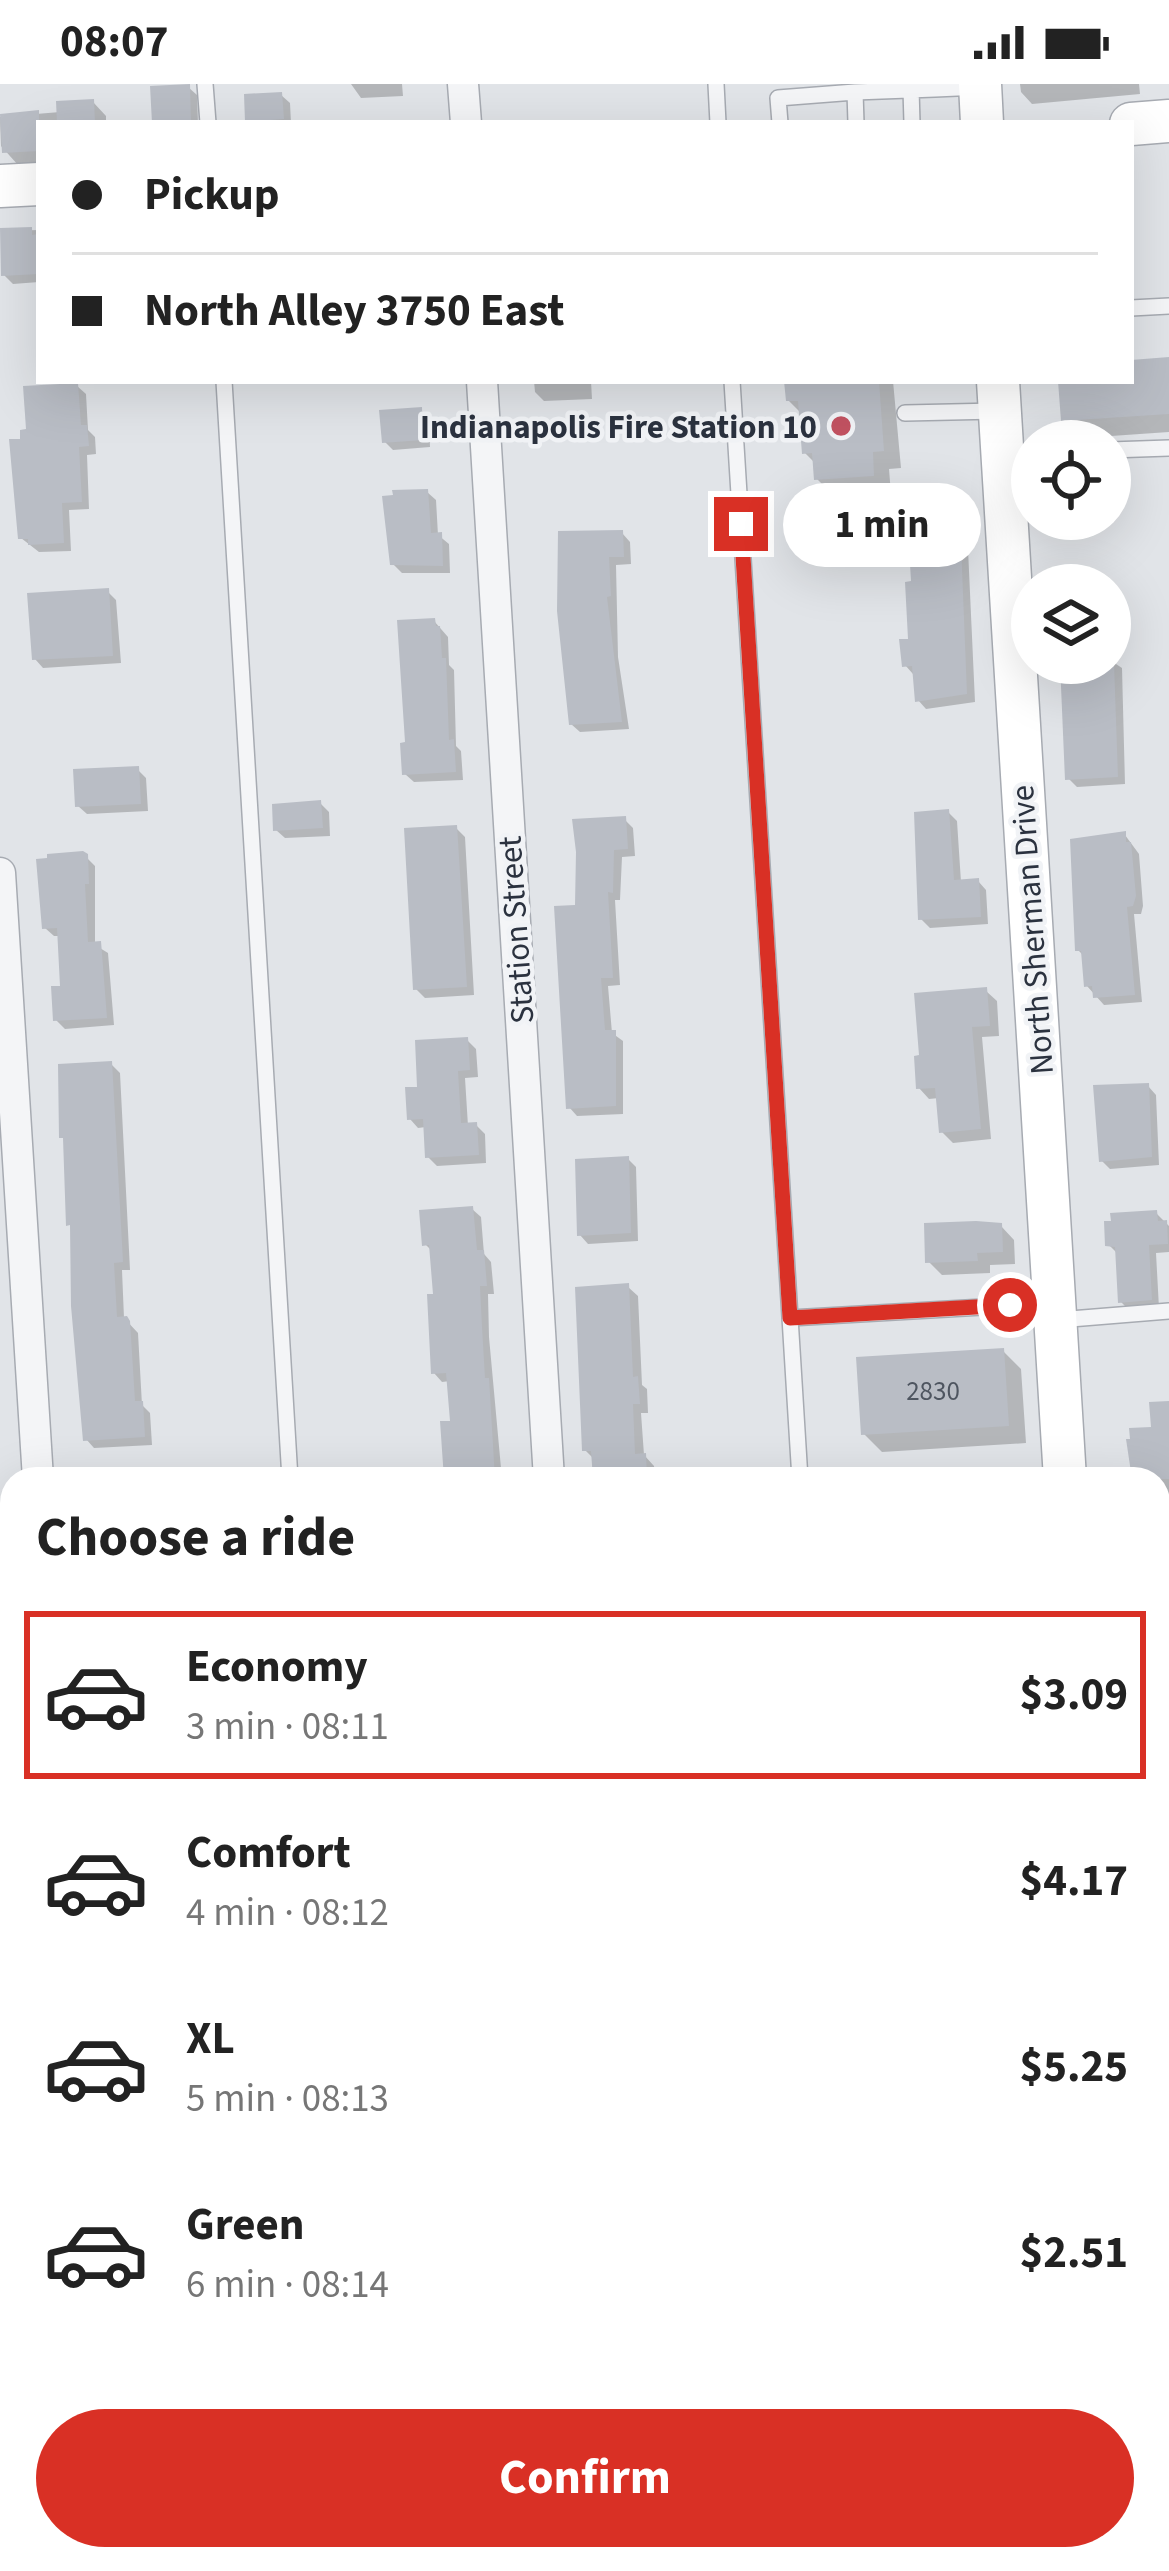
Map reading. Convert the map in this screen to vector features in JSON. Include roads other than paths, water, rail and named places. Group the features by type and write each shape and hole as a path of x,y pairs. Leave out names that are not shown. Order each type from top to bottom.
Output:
{"main road":[{"path":"1134,124 1169,122"},
{"path":"0,186 36,184"},
{"name":"North Sherman Drive","path":"999,396 1010,453 1064,1467"}],"street":[{"path":"463,84 466,120"},
{"name":"Station Street","path":"482,384 548,1467"},
{"path":"0,873 37,1467"}],"lane":[{"path":"205,84 208,120"},
{"path":"716,84 718,120"},
{"path":"778,91 935,86 981,98"},
{"path":"911,89 912,120"},
{"path":"855,92 856,120"},
{"path":"1134,308 1169,306"},
{"path":"224,384 289,1467"},
{"path":"732,384 799,1467"},
{"path":"905,413 999,396"},
{"path":"1131,449 1169,448"},
{"path":"790,1318 1169,1311"}],"place":[{"name":"Indianapolis Fire Station 10","path":"841,426"}]}
